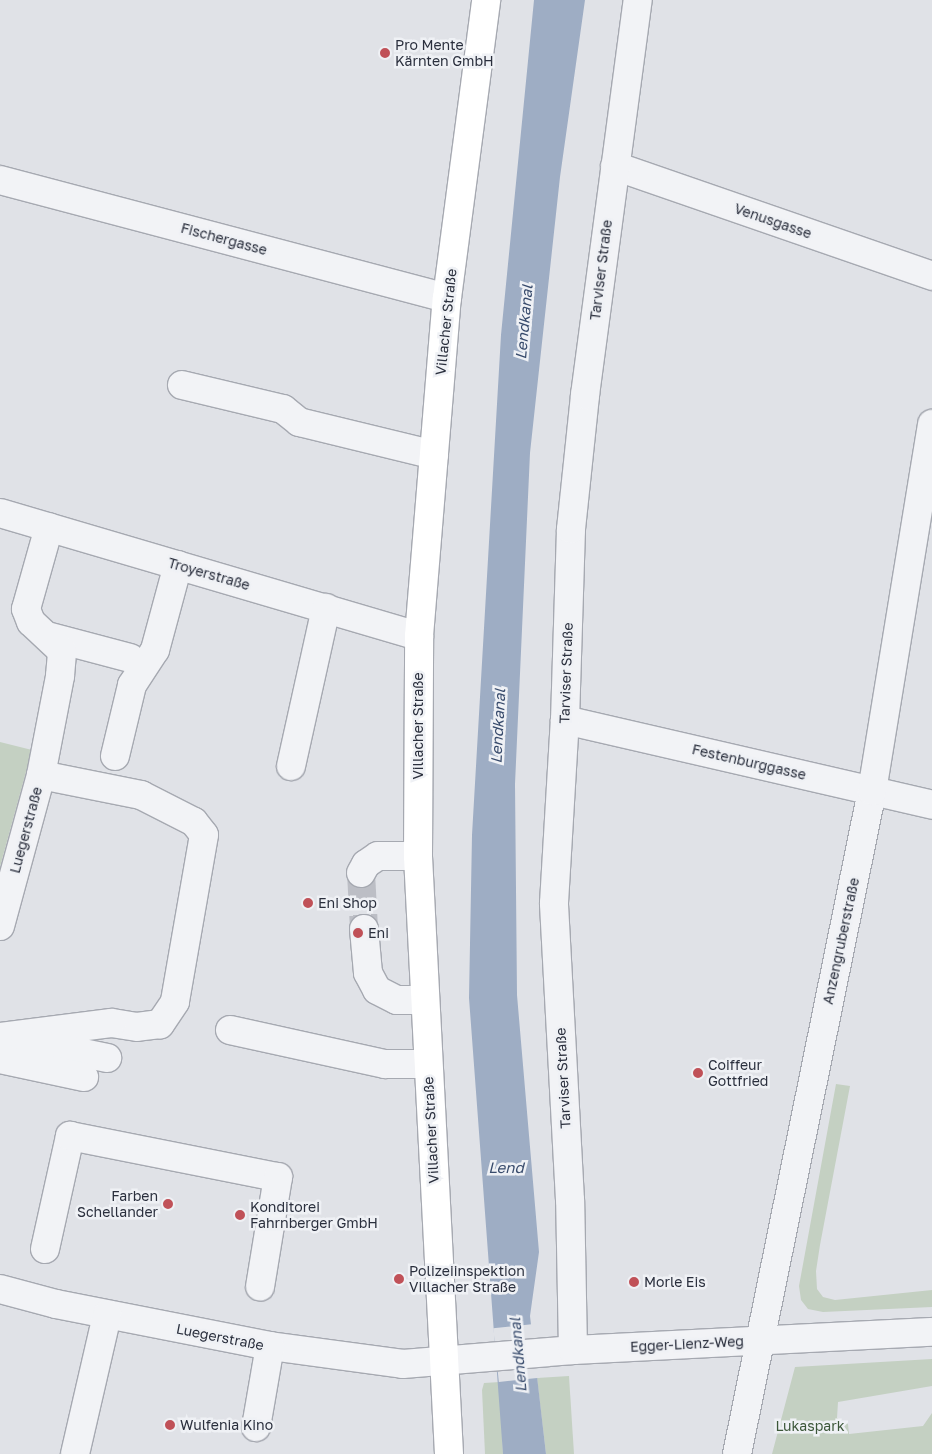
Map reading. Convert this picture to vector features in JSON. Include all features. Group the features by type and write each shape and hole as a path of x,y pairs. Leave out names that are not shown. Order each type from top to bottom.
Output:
{"main road":[{"name":"Villacher Straße","path":"449,1454 418,856 419,636 448,298 486,0"}],"street":[{"name":"Tarviser Straße","path":"567,1350 570,1200 554,903 565,720 571,528 614,166 638,0"},
{"name":"Venusgasse","path":"614,166 932,276"},
{"name":"Fischergasse","path":"0,180 448,298"},
{"path":"182,385 283,409 299,422 434,455"},
{"name":"Anzengruberstraße","path":"737,1454 762,1340 784,1215 872,791 932,424"},
{"name":"Troyerstraße","path":"0,513 419,636"},
{"path":"48,527 26,609 31,622 55,643 126,663"},
{"path":"115,756 132,685 154,650 178,565"},
{"path":"291,766 326,608"},
{"path":"41,775 60,676 55,643"},
{"name":"Festenburggasse","path":"565,720 932,805"},
{"name":"Luegerstraße","path":"0,926 41,775 141,795 194,822 204,836 174,1002 160,1024 138,1027 111,1023 0,1044"},
{"path":"361,873 366,864 378,856 418,856"},
{"path":"364,929 368,973 376,990 397,1000 425,1000"},
{"path":"230,1030 385,1064 428,1064"},
{"path":"0,1044 107,1058"},
{"path":"0,1044 84,1077"},
{"path":"45,1249 70,1136 278,1178 260,1287"},
{"name":"Luegerstraße","path":"0,1289 107,1314 270,1346 383,1363 443,1362"},
{"path":"75,1454 107,1314"},
{"name":"Egger-Lienz-Weg","path":"443,1362 567,1350 932,1332"},
{"path":"256,1427 270,1346"}],"green space":[{"path":"0,742 32,750 0,867"},
{"path":"836,1084 850,1086 820,1245 816,1271 817,1289 823,1297 835,1300 932,1290 932,1307 823,1312 808,1309 801,1300 799,1286"},
{"name":"Lukaspark","path":"932,1359 932,1386 838,1402 837,1418 848,1424 849,1434 923,1426 932,1413 932,1454 772,1454 795,1367"},
{"path":"569,1376 574,1454 546,1454 537,1378"},
{"path":"500,1382 503,1454 485,1454 482,1390 484,1383"}],"water":[{"name":"Lend","path":"534,0 585,0 560,177 530,453 515,784 517,995 539,1252 530,1316 546,1454 503,1454 469,998 472,835 501,335"}],"pier":[{"path":"534,1324 540,1378 499,1382 493,1328"}],"tunnel":[{"path":"361,873 364,929"}],"place":[{"name":"Pro Mente Kärnten GmbH","path":"385,53"},
{"name":"Eni Shop","path":"308,903"},
{"name":"Eni","path":"358,933"},
{"name":"Coiffeur Gottfried","path":"698,1073"},
{"name":"Farben Schellander","path":"168,1204"},
{"name":"Konditorei Fahrnberger GmbH","path":"240,1215"},
{"name":"Polizeiinspektion Villacher Straße","path":"399,1279"},
{"name":"Morle Eis","path":"634,1282"},
{"name":"Wulfenia Kino","path":"170,1425"}],"water label":[{"name":"Lendkanal","path":"524,322"},
{"name":"Lendkanal","path":"498,726"},
{"name":"Lendkanal","path":"518,1355"}]}
